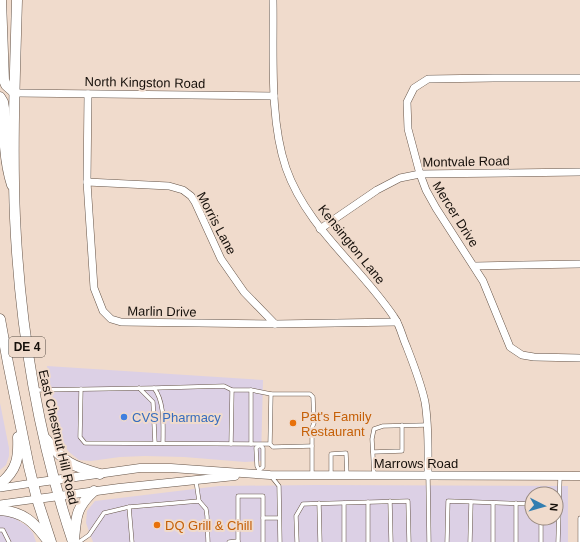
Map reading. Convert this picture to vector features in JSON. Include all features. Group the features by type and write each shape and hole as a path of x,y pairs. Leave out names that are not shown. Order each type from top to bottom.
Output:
{"main road":[{"path":"1,0 4,80 6,85 15,92"},
{"name":"East Chestnut Hill Road","path":"17,0 14,195 17,256 34,390 58,496 73,542"},
{"path":"0,97 4,108 4,145 7,171 14,195"},
{"name":"DE 4","path":"0,319 4,364 17,409 37,499 50,542"},
{"path":"0,484 8,477 18,456 17,409"},
{"path":"44,437 66,461 77,467 100,474"},
{"path":"73,542 79,509 94,491"},
{"path":"0,510 16,512 25,517 32,522 50,542"}],"street":[{"name":"Kensington Lane","path":"273,0 274,96 280,144 287,169 297,192 320,229 363,278 397,322 414,366 422,395 428,436 428,475"},
{"name":"Mercer Drive","path":"580,78 428,79 414,88 407,102 408,129 420,174 426,190 436,208 475,266 483,281 510,347 522,355 534,357 580,358"},
{"name":"North Kingston Road","path":"15,92 274,96"},
{"name":"Marlin Drive","path":"88,94 87,182 94,288 103,311 111,319 120,322 275,324 397,322"},
{"name":"Montvale Road","path":"320,229 377,190 400,178 420,174 580,172"},
{"name":"Morris Lane","path":"87,182 169,186 183,190 191,196 221,260 244,292 275,324"},
{"path":"475,266 580,264"},
{"name":"Marrows Road","path":"33,483 140,468 171,468 270,475 580,476"},
{"name":"Marrows Road","path":"37,499 94,491 257,473"},
{"path":"0,488 33,483"},
{"path":"0,504 37,499"}],"lane":[{"path":"34,390 224,386 232,390 251,390 271,394 310,394 313,397 314,423 312,428 312,475"},
{"path":"139,388 153,402 155,443"},
{"path":"154,388 159,394 162,404 163,443"},
{"path":"81,389 80,437 85,443 270,444 273,446 312,446"},
{"path":"231,444 232,390"},
{"path":"251,390 251,444"},
{"path":"270,444 271,394"},
{"path":"373,452 402,451 402,425"},
{"path":"374,475 374,429 382,426 427,425"},
{"path":"257,473 256,448 260,445"},
{"path":"257,473 263,467 263,448 260,445"},
{"path":"332,475 331,454 346,453 347,475"},
{"path":"270,475 279,486 280,542"},
{"path":"428,475 429,542"},
{"path":"558,542 560,476"},
{"path":"196,480 198,501 206,509 208,542"},
{"path":"229,542 238,542 238,496 263,496 263,542"},
{"path":"79,542 89,535 104,513 129,507 198,501"},
{"path":"390,501 391,542"},
{"path":"297,542 296,516 303,504 408,501 410,542"},
{"path":"447,542 448,501 524,504"},
{"path":"368,502 368,542"},
{"path":"470,542 471,502"},
{"path":"344,503 344,542"},
{"path":"493,503 493,542"},
{"path":"516,503 516,542"},
{"path":"319,504 320,542"},
{"path":"129,507 132,542"},
{"path":"263,518 279,518"},
{"path":"580,518 580,542"},
{"path":"541,526 541,542"},
{"path":"0,530 3,530 6,534 9,542"}],"shaded area":[{"path":"47,366 263,380 261,461 245,462 184,457 145,456 120,457 91,461 79,460 69,452 60,440"},
{"path":"0,403 9,448 9,456 6,465 0,470"},
{"path":"316,485 568,486 568,542 93,542 86,523 87,511 95,501 219,486"},
{"path":"0,515 11,516 27,526 33,533 36,542 0,542"}],"place":[{"name":"CVS Pharmacy","path":"124,417"},
{"name":"Pat's Family Restaurant","path":"293,423"},
{"name":"DQ Grill & Chill","path":"157,525"}]}
